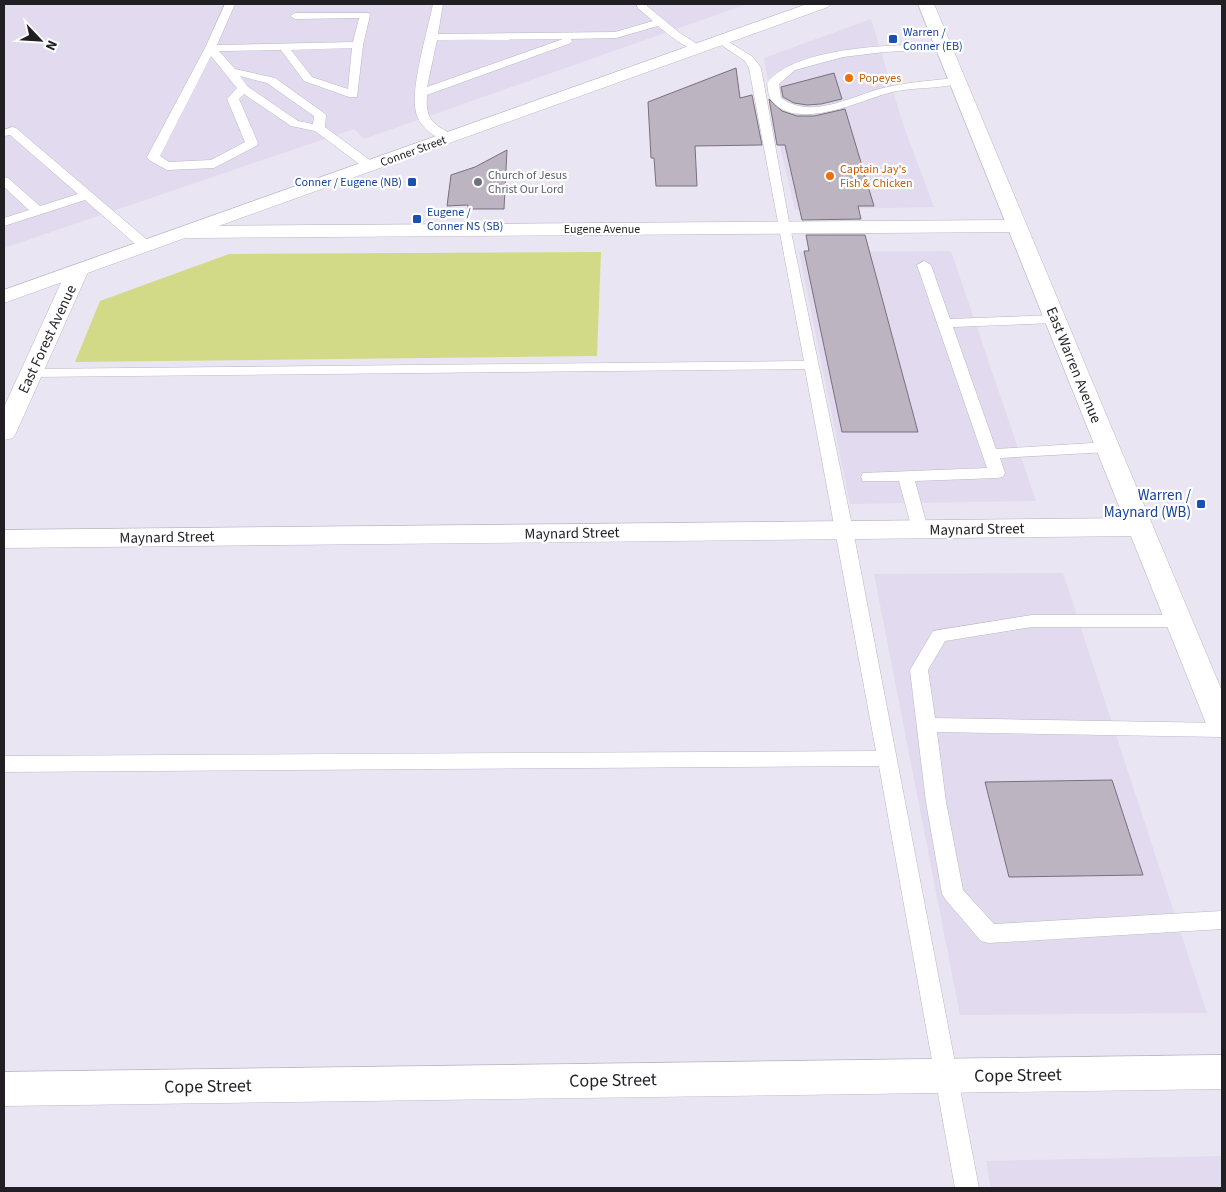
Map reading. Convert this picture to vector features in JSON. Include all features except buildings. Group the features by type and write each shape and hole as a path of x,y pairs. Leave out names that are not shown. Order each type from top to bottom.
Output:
{"street":[{"name":"Conner Street","path":"4,297 822,4"},
{"name":"East Warren Avenue","path":"926,4 1222,728"},
{"name":"Eugene Avenue","path":"188,232 1016,226"},
{"name":"East Forest Avenue","path":"4,433 77,272"},
{"name":"Maynard Street","path":"4,539 1140,527"},
{"name":"Cope Street","path":"4,1089 1222,1072"}],"lane":[{"path":"230,4 210,48 153,157 167,166 214,164 252,143 233,99 243,88"},
{"path":"438,4 420,93 422,118 427,124 449,138"},
{"path":"642,4 642,7 660,22 698,48"},
{"path":"284,47 308,79 353,95 358,45 365,16 295,16"},
{"path":"432,37 616,35 660,22"},
{"path":"420,93 581,35"},
{"path":"722,40 749,59 755,68 784,227 845,530 967,1188"},
{"path":"210,48 358,45"},
{"path":"944,47 884,49 842,54 790,68 773,83 776,99 788,108 810,111 828,108 892,88 957,81"},
{"path":"210,48 231,71 243,88 295,124 319,128 370,166"},
{"path":"231,71 271,80 320,115 319,128"},
{"path":"4,134 12,131 147,246"},
{"path":"4,181 38,211"},
{"path":"4,200 20,195"},
{"path":"4,222 87,195"},
{"path":"870,477 997,473 924,265"},
{"path":"944,323 1055,319"},
{"path":"31,373 812,365"},
{"path":"990,454 1108,447"},
{"path":"906,476 920,529"},
{"path":"1179,621 1032,621 939,636 919,670 936,802 953,894 989,934 1222,920"},
{"path":"927,725 1222,728"},
{"path":"4,764 888,758"}],"shaded area":[{"path":"4,4 747,4 364,139 354,129 4,248"},
{"path":"871,19 904,127 934,207 795,210 776,129 764,58"},
{"path":"951,251 1036,501 850,504 799,252"},
{"path":"1063,573 1207,1013 960,1015 874,574"},
{"path":"1222,1156 1222,1188 991,1188 986,1161"}],"green space":[{"path":"601,252 597,356 75,362 100,301 229,254"}],"place":[{"name":"Warren / Conner (EB)","path":"893,39"},
{"name":"Popeyes","path":"849,78"},
{"name":"Captain Jay's Fish & Chicken","path":"830,176"},
{"name":"Conner / Eugene (NB)","path":"412,182"},
{"name":"Church of Jesus Christ Our Lord","path":"478,182"},
{"name":"Eugene / Conner NS (SB)","path":"417,219"},
{"name":"Warren / Maynard (WB)","path":"1201,504"}]}
